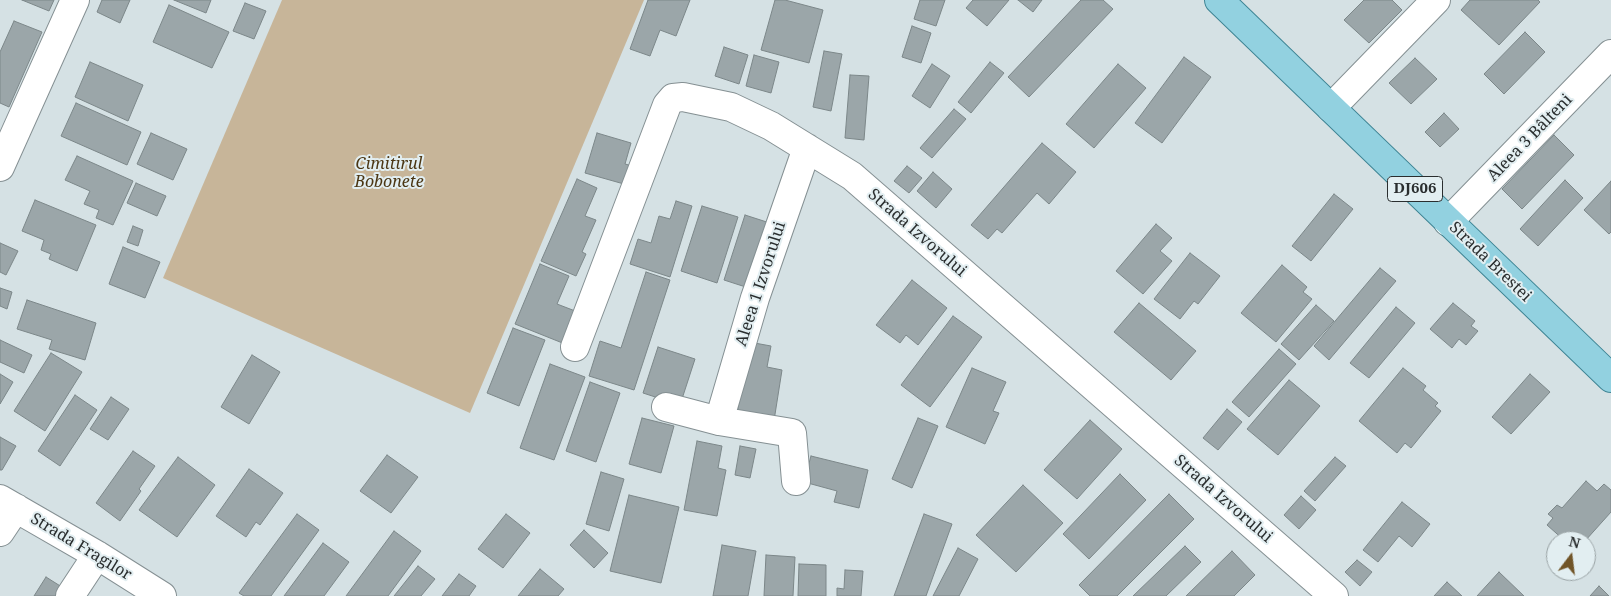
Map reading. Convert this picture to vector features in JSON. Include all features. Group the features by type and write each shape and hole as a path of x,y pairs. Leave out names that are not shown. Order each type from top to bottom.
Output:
{"main road":[{"name":"Strada Brestei","path":"1231,4 1331,108 1611,378"}],"street":[{"path":"0,167 74,0"},
{"path":"1331,108 1436,0"},
{"name":"Aleea 3 Bâlteni","path":"1448,222 1611,54"},
{"name":"Strada Izvorului","path":"575,347 662,114 673,98 682,97 732,107 771,126 852,176 1334,596"},
{"name":"Aleea 1 Izvorului","path":"719,421 755,298 807,148"},
{"path":"666,407 719,421 792,433 796,481"},
{"path":"0,532 8,504"},
{"name":"Strada Fragilor","path":"8,504 98,555 162,596"},
{"path":"70,596 98,555"}],"green space":[{"name":"Cimitirul Bobonete","path":"282,0 644,0 470,413 163,278"}],"building":[{"path":"22,0 54,0 49,11"},
{"path":"102,0 130,0 120,23 97,12"},
{"path":"174,0 211,0 206,13"},
{"path":"648,0 690,0 676,36 660,30 650,56 630,49"},
{"path":"775,0 785,0 823,10 809,63 761,50"},
{"path":"920,0 945,0 936,26 914,19"},
{"path":"973,0 1009,0 987,26 966,8"},
{"path":"1018,0 1042,0 1033,12"},
{"path":"1081,0 1103,0 1113,9 1029,97 1008,77"},
{"path":"1364,0 1392,0 1402,10 1369,43 1344,20"},
{"path":"1470,0 1538,0 1540,2 1499,45 1461,10"},
{"path":"245,3 266,11 254,39 233,31"},
{"path":"169,5 229,32 212,68 153,42"},
{"path":"14,21 42,32 9,107 0,103 0,52"},
{"path":"912,26 931,33 921,63 902,57"},
{"path":"1525,32 1545,52 1504,94 1484,74"},
{"path":"724,47 748,55 739,84 715,76"},
{"path":"824,51 842,54 831,111 813,107"},
{"path":"754,55 779,62 771,93 746,86"},
{"path":"1184,57 1211,77 1162,143 1135,123"},
{"path":"1415,58 1437,79 1411,104 1389,83"},
{"path":"90,62 143,85 128,121 75,97"},
{"path":"990,62 1004,73 971,113 958,102"},
{"path":"932,64 950,76 930,108 912,96"},
{"path":"1118,64 1146,88 1094,148 1066,124"},
{"path":"850,75 869,76 864,140 845,138"},
{"path":"76,103 141,132 127,165 61,136"},
{"path":"954,109 966,119 932,158 920,148"},
{"path":"1444,113 1459,129 1440,147 1425,132"},
{"path":"151,133 187,149 173,180 137,164"},
{"path":"597,133 631,143 625,164 636,167 631,186 585,173"},
{"path":"1554,135 1574,155 1522,209 1502,189"},
{"path":"1042,143 1076,172 1049,204 1037,193 1002,233 997,229 988,239 971,225"},
{"path":"77,156 133,181 113,225 96,218 99,210 84,204 90,191 65,180"},
{"path":"907,166 922,178 909,193 894,181"},
{"path":"933,172 952,189 936,208 917,191"},
{"path":"577,179 597,188 585,216 596,220 582,252 586,254 576,276 541,261"},
{"path":"1565,180 1583,198 1538,246 1520,229"},
{"path":"1611,181 1611,232 1609,234 1584,210"},
{"path":"136,183 166,196 157,216 127,203"},
{"path":"1334,194 1353,209 1311,261 1292,246"},
{"path":"35,200 96,225 77,271 49,259 51,254 41,250 44,240 22,231"},
{"path":"676,201 692,206 670,277 630,264 638,239 651,243 659,216 670,219"},
{"path":"702,206 738,217 717,283 681,271"},
{"path":"745,215 776,225 755,290 724,280"},
{"path":"1156,224 1172,238 1160,251 1172,261 1143,294 1116,271"},
{"path":"133,226 143,230 138,246 127,242"},
{"path":"0,243 18,251 6,275 0,272"},
{"path":"123,247 160,262 145,298 109,284"},
{"path":"1190,253 1220,276 1198,304 1194,301 1180,319 1154,299"},
{"path":"540,264 569,276 557,304 583,314 570,346 515,324"},
{"path":"1282,265 1307,287 1303,292 1312,299 1276,342 1241,313"},
{"path":"1380,268 1396,281 1329,360 1314,346"},
{"path":"646,272 670,280 634,390 589,376 600,341 621,348"},
{"path":"912,280 947,308 918,345 906,335 900,343 876,325"},
{"path":"0,288 12,292 7,309 0,306"},
{"path":"27,300 96,323 85,360 49,349 52,340 17,329"},
{"path":"1139,303 1196,351 1171,380 1114,332"},
{"path":"1453,303 1475,321 1471,326 1478,331 1466,345 1459,339 1452,348 1430,329"},
{"path":"1316,305 1334,321 1299,360 1281,344"},
{"path":"1396,307 1415,323 1369,378 1350,363"},
{"path":"953,316 982,337 930,407 901,385"},
{"path":"513,328 545,340 519,406 487,393"},
{"path":"0,340 32,355 24,373 0,362"},
{"path":"749,342 771,346 767,367 782,370 773,427 736,420"},
{"path":"658,347 695,359 680,405 643,393"},
{"path":"1279,349 1296,364 1249,417 1232,402"},
{"path":"51,353 82,372 45,431 14,411"},
{"path":"252,355 280,372 249,424 221,407"},
{"path":"550,364 585,377 554,460 520,448"},
{"path":"972,368 1006,382 993,411 999,413 985,444 946,427"},
{"path":"1403,368 1426,386 1423,390 1438,403 1435,406 1441,411 1411,448 1405,443 1397,453 1359,421"},
{"path":"0,374 13,382 0,404"},
{"path":"1530,374 1550,392 1511,434 1492,417"},
{"path":"1289,380 1320,406 1278,455 1247,429"},
{"path":"590,382 620,393 596,462 566,451"},
{"path":"75,395 97,410 60,466 38,451"},
{"path":"111,397 129,409 108,440 90,429"},
{"path":"1227,409 1242,422 1218,450 1203,438"},
{"path":"642,418 674,426 661,473 629,464"},
{"path":"918,418 938,426 912,488 892,479"},
{"path":"1090,420 1122,449 1077,499 1044,470"},
{"path":"0,437 16,446 2,470 0,470"},
{"path":"697,441 722,446 718,468 726,470 717,516 684,510"},
{"path":"740,446 756,449 750,478 735,475"},
{"path":"133,451 155,466 139,489 141,491 120,521 96,503"},
{"path":"387,455 418,477 391,513 360,491"},
{"path":"811,456 868,470 859,508 834,502 837,491 804,482"},
{"path":"178,457 215,485 177,537 139,510"},
{"path":"1335,457 1346,466 1315,501 1304,491"},
{"path":"249,469 283,493 260,525 256,522 246,537 216,516"},
{"path":"601,472 624,479 609,531 586,524"},
{"path":"1120,474 1146,500 1089,559 1063,534"},
{"path":"1586,481 1597,491 1604,484 1611,490 1611,512 1594,531 1554,531 1547,525 1553,518 1548,514 1557,505 1562,508"},
{"path":"1023,485 1063,523 1016,572 976,535"},
{"path":"1169,494 1194,519 1117,596 1090,596 1079,585"},
{"path":"629,495 679,507 661,583 610,571"},
{"path":"1301,496 1316,510 1299,529 1284,515"},
{"path":"1402,502 1430,524 1412,547 1399,536 1378,562 1363,550"},
{"path":"297,514 319,530 271,596 244,596 239,593"},
{"path":"506,514 530,533 503,568 478,549"},
{"path":"924,514 952,524 926,596 894,596"},
{"path":"584,530 608,553 594,568 570,545"},
{"path":"394,531 421,551 388,596 346,596"},
{"path":"323,543 349,562 324,596 284,596"},
{"path":"722,545 756,551 748,596 713,596"},
{"path":"1185,546 1201,562 1166,596 1133,596"},
{"path":"958,548 978,559 959,596 933,596"},
{"path":"1232,551 1255,575 1234,596 1186,596"},
{"path":"766,555 795,557 793,596 764,596"},
{"path":"1357,560 1372,572 1360,586 1345,572"},
{"path":"799,564 826,565 826,596 798,596"},
{"path":"418,566 435,579 421,596 394,596"},
{"path":"540,569 564,589 558,596 518,596"},
{"path":"845,570 863,571 861,596 837,596 837,588 844,589"},
{"path":"1499,572 1524,596 1477,596"},
{"path":"459,574 476,586 469,596 442,596"},
{"path":"46,577 65,589 60,596 34,596"},
{"path":"1447,582 1462,596 1434,596"},
{"path":"1599,586 1609,596 1590,596"}]}
